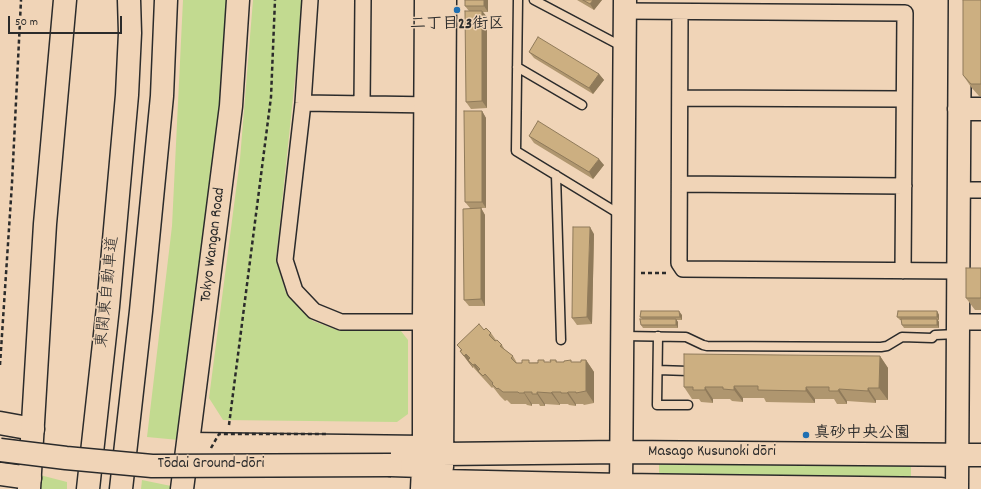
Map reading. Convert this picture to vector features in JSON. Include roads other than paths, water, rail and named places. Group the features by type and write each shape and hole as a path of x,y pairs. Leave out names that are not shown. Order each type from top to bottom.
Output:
{"main road":[{"path":"0,474 29,483 45,224 65,0"},
{"path":"62,26 74,6 75,0"},
{"name":"東関東自動車道","path":"88,489 108,307 127,95 130,33 129,0"},
{"name":"東関東自動車道","path":"121,489 141,311 162,96 166,0"},
{"name":"Tokyo Wangan Road","path":"182,489 199,448 231,106 238,0"},
{"path":"426,0 435,105 430,456"},
{"path":"432,487 424,322 435,105 445,0"},
{"path":"956,489 957,455 969,326 958,271 960,0"},
{"path":"621,487 625,6"},
{"path":"959,109 981,109"},
{"path":"0,423 33,429"},
{"path":"199,448 430,456"},
{"name":"Tōdai Ground-dōri","path":"0,450 152,466 391,465 430,456"},
{"name":"Masago Kusunoki dōri","path":"430,456 622,452 981,455"},
{"name":"Masago Kusunoki dōri","path":"432,487 941,489"}],"street":[{"path":"310,0 303,103 285,260 295,291 314,311 341,322 424,322"},
{"path":"362,104 363,0"},
{"path":"625,6 680,12 905,13 903,271"},
{"path":"680,12 679,263 683,269 958,271"},
{"path":"680,98 904,99"},
{"path":"303,103 435,105"},
{"path":"680,184 904,186"}],"lane":[{"path":"518,0 516,151 623,216"},
{"path":"534,0 625,48"},
{"path":"517,67 582,105"},
{"path":"556,175 560,340"},
{"path":"622,336 686,337 703,346 881,347 887,346 902,337 932,338 935,335 969,326"},
{"path":"658,336 657,405 688,404"},
{"path":"658,370 688,371"}],"place":[{"name":"二丁目23街区","path":"457,10"},
{"name":"真砂中央公園","path":"806,435"}]}
